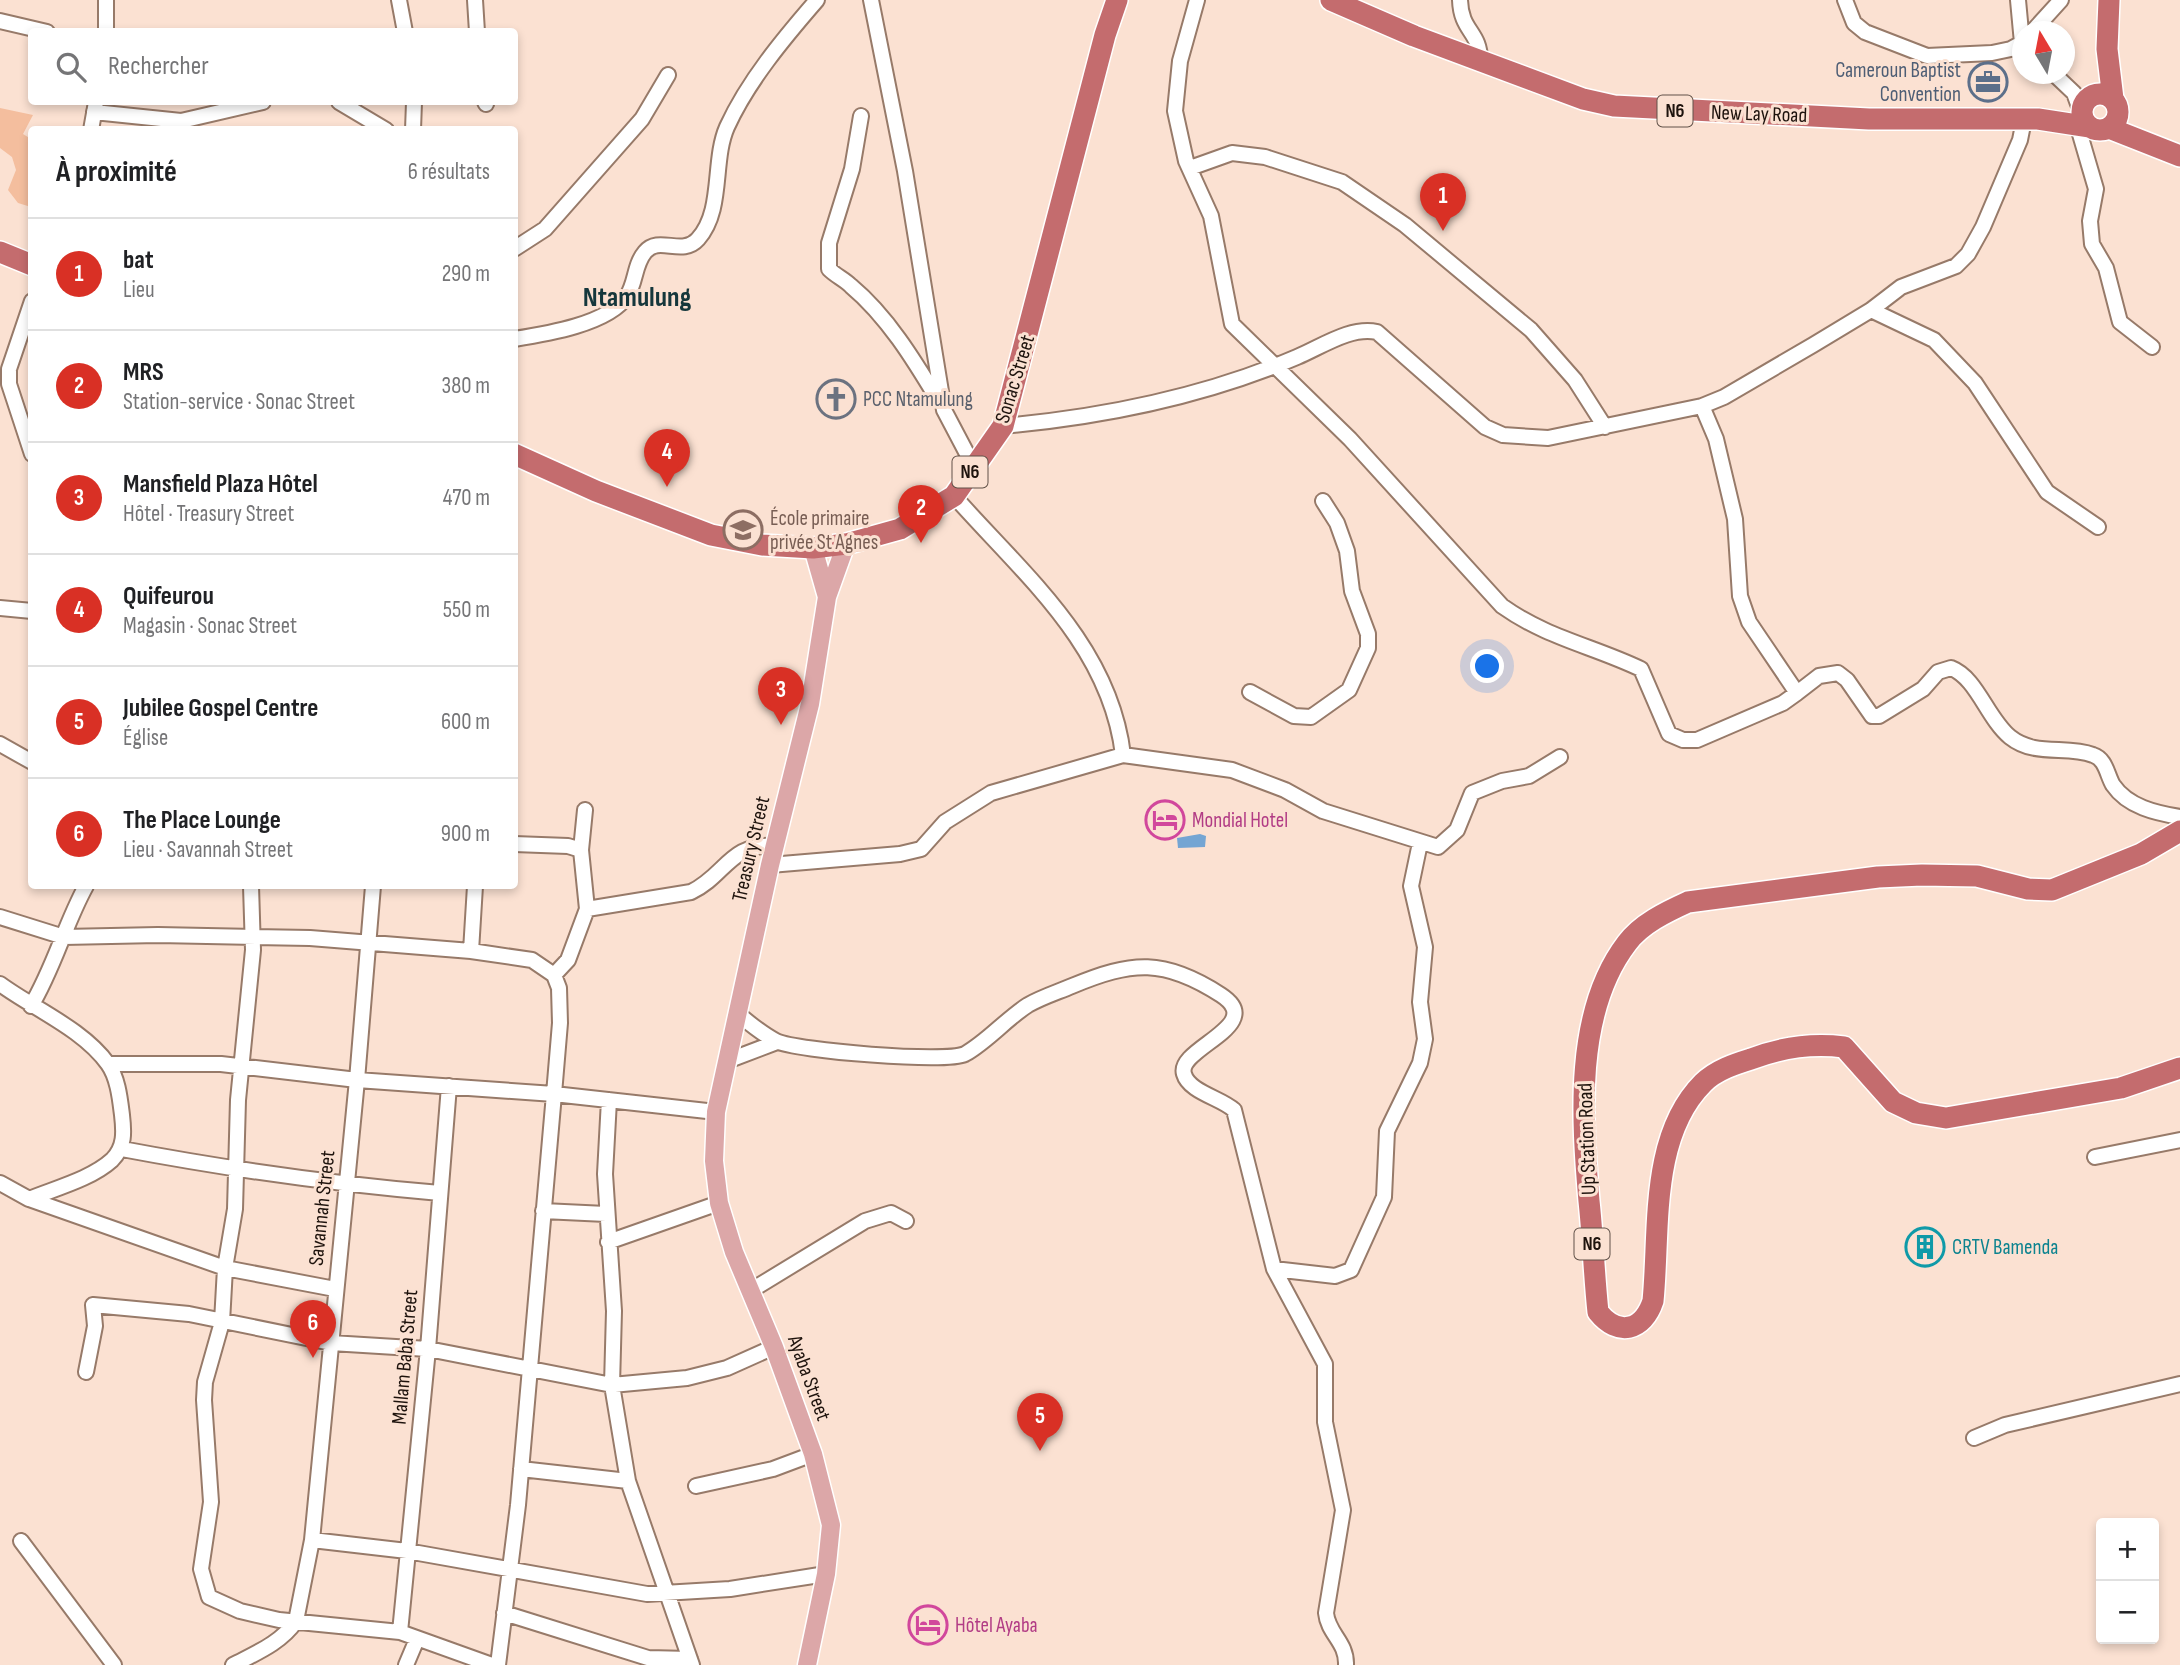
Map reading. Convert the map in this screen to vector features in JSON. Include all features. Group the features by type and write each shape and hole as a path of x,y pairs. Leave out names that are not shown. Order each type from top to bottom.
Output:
{"highway":[{"name":"Sonac Street","path":"518,456 596,491 711,535 762,545 813,548 846,544 900,529 954,496 1003,426 1101,47 1117,0"},
{"name":"New Lay Road","path":"1331,0 1413,36 1583,99 1614,106 1869,119 2031,119"},
{"path":"2107,49 2088,114 2118,117 2107,49 2109,0"},
{"name":"N6","path":"2088,114 2105,95 2114,101 2133,126 2157,145"},
{"name":"N6","path":"2031,119 2088,114 2180,156"},
{"path":"0,252 28,263"},
{"name":"Up Station Road","path":"2180,831 2141,854 2052,890 2028,889 1977,876 1878,877 1688,902 1662,914 1643,929 1627,943 1608,976 1595,1014 1584,1079 1585,1165 1598,1312 1608,1324 1623,1328 1637,1325 1647,1318 1653,1301 1660,1194 1669,1145 1684,1110 1703,1083 1722,1070 1778,1049 1819,1044 1844,1047 1893,1102 1916,1113 1946,1118 2120,1088 2180,1068"}],"main road":[{"name":"Treasury Street","path":"716,1112 774,846 810,704 827,597 846,544"},
{"name":"Treasury Street","path":"813,548 827,597"},
{"name":"Ayaba Street","path":"716,1112 714,1161 719,1203 813,1454 831,1525 826,1574 807,1665"}],"street":[{"path":"106,0 106,28"},
{"path":"399,0 404,28"},
{"path":"475,0 477,28"},
{"path":"518,338 593,321 622,303 629,294 636,269 647,249 654,245 685,248 697,241 712,213 718,158 728,125 779,45 817,0"},
{"path":"871,0 905,171 944,410"},
{"path":"1197,0 1180,61 1175,111 1179,138 1211,216 1232,324 1246,341 1276,366 1350,439 1502,606 1527,624 1641,670 1669,734 1683,740 1697,740 1783,703 1819,676 1838,673 1847,680 1872,716 1879,716 1923,689 1938,672 1951,668 1969,680 1979,698 2009,736 2041,750 2093,754 2101,759 2114,786 2125,797 2142,808 2180,817"},
{"path":"1460,0 1462,21 1477,40 1480,60"},
{"path":"1845,0 1854,23 1865,32 1927,56 1952,56 2011,50 2022,43 2018,0"},
{"path":"2042,21 2062,0"},
{"path":"0,21 30,28"},
{"path":"518,246 545,229 642,119 668,75"},
{"path":"2065,84 2088,114 2096,189 2090,221 2092,244 2106,268 2120,322 2152,347"},
{"path":"92,126 95,106 181,121 250,105"},
{"path":"344,105 379,126"},
{"path":"413,126 414,105"},
{"path":"861,116 852,169 829,243 829,269 851,286 909,353 944,410 974,467"},
{"path":"1003,426 1134,409 1207,390 1276,366 1360,331 1369,330 1377,332 1485,427 1503,435 1548,438 1702,406 1724,397 1871,310 1900,287 1948,270 1968,254 2031,119"},
{"path":"1190,168 1232,153 1265,157 1342,182 1405,225 1531,330 1575,380 1605,427"},
{"path":"1871,310 1934,340 1975,383 2047,492 2098,527"},
{"path":"28,312 9,369 9,384 28,442"},
{"path":"1702,406 1716,439 1732,506 1740,596 1749,622 1797,693"},
{"path":"954,496 1068,620 1111,698 1123,755"},
{"path":"1250,692 1294,716 1311,717 1349,690 1368,648 1368,634 1352,591 1347,551 1337,523 1323,501"},
{"path":"0,608 28,611"},
{"path":"2,747 28,760"},
{"path":"770,865 900,854 921,849 945,822 991,793 1123,755 1232,770 1285,790 1323,811 1433,847 1447,842 1457,830 1472,793 1494,783 1529,776 1560,757"},
{"path":"554,975 568,960 587,909 581,850 585,810"},
{"path":"1274,1269 1335,1276 1351,1270 1380,1208 1386,1188 1387,1131 1420,1063 1425,1039 1420,1002 1425,947 1411,886 1420,843"},
{"path":"518,844 568,846 581,850"},
{"path":"587,909 691,892 705,886 726,862 739,853 751,847 774,846"},
{"path":"31,1006 85,889"},
{"path":"251,889 254,938 235,1170 235,1209 225,1268 222,1322 205,1382 211,1502 201,1569 203,1584 209,1597 240,1611 296,1621 400,1632 492,1665"},
{"name":"Savannah Street","path":"296,1621 312,1540 373,889"},
{"path":"471,951 475,889"},
{"path":"0,917 64,937 158,935 368,941 471,951 531,960 554,975 559,988 560,1023 521,1469 498,1665"},
{"path":"737,1013 777,1042 848,1052 956,1057 973,1048 1030,1004 1098,975 1130,967 1150,966 1169,970 1223,996 1231,1007 1233,1018 1228,1029 1187,1058 1183,1066 1184,1076 1191,1085 1225,1102 1234,1110 1274,1269 1325,1364 1325,1422 1343,1502 1326,1613 1330,1627 1345,1645 1346,1665"},
{"path":"0,984 75,1034 108,1064 120,1094 124,1130 121,1149 110,1161 86,1175 29,1199"},
{"path":"727,1061 777,1042"},
{"path":"108,1064 243,1066 281,1073 554,1094 716,1112"},
{"name":"Mallam Baba Street","path":"400,1632 428,1349 449,1086"},
{"path":"504,1613 648,1658 691,1662 628,1481 612,1385 614,1311 606,1214 609,1100"},
{"path":"2095,1157 2180,1140"},
{"path":"121,1149 235,1170 345,1185 440,1193"},
{"path":"0,1183 29,1199 225,1268 335,1289"},
{"path":"608,1242 719,1203"},
{"path":"543,1211 606,1214"},
{"path":"750,1291 865,1221 891,1213 906,1220"},
{"path":"86,1372 95,1326 93,1305 189,1314 331,1343 428,1349 612,1385 687,1378 727,1368 774,1347"},
{"path":"1974,1438 2005,1425 2180,1384"},
{"path":"696,1486 773,1469 813,1454"},
{"path":"521,1469 628,1481"},
{"path":"312,1540 407,1551 600,1588 667,1595 730,1589 826,1574"},
{"path":"21,1541 114,1665"},
{"path":"233,1665 279,1639 296,1621"},
{"path":"406,1665 417,1639"}],"shaded area":[{"path":"0,108 33,115 23,134 28,137 28,206 18,203 8,190 16,170 12,157 0,148"}],"water":[{"path":"1200,834 1206,836 1205,847 1178,848 1177,838"}],"place":[{"name":"Cameroun Baptist Convention","path":"1988,82"},
{"name":"bat","path":"1443,231"},
{"name":"PCC Ntamulung","path":"836,399"},
{"name":"Quifeurou","path":"667,487"},
{"name":"École primaire privée St Agnes","path":"743,530"},
{"name":"MRS","path":"921,543"},
{"name":"Mansfield Plaza Hôtel","path":"781,725"},
{"name":"Mondial Hotel","path":"1165,820"},
{"name":"CRTV Bamenda","path":"1925,1247"},
{"name":"The Place Lounge","path":"313,1358"},
{"name":"Jubilee Gospel Centre","path":"1040,1451"},
{"name":"Hôtel Ayaba","path":"928,1625"}],"district":[{"name":"Ntamulung","path":"637,297"}]}
